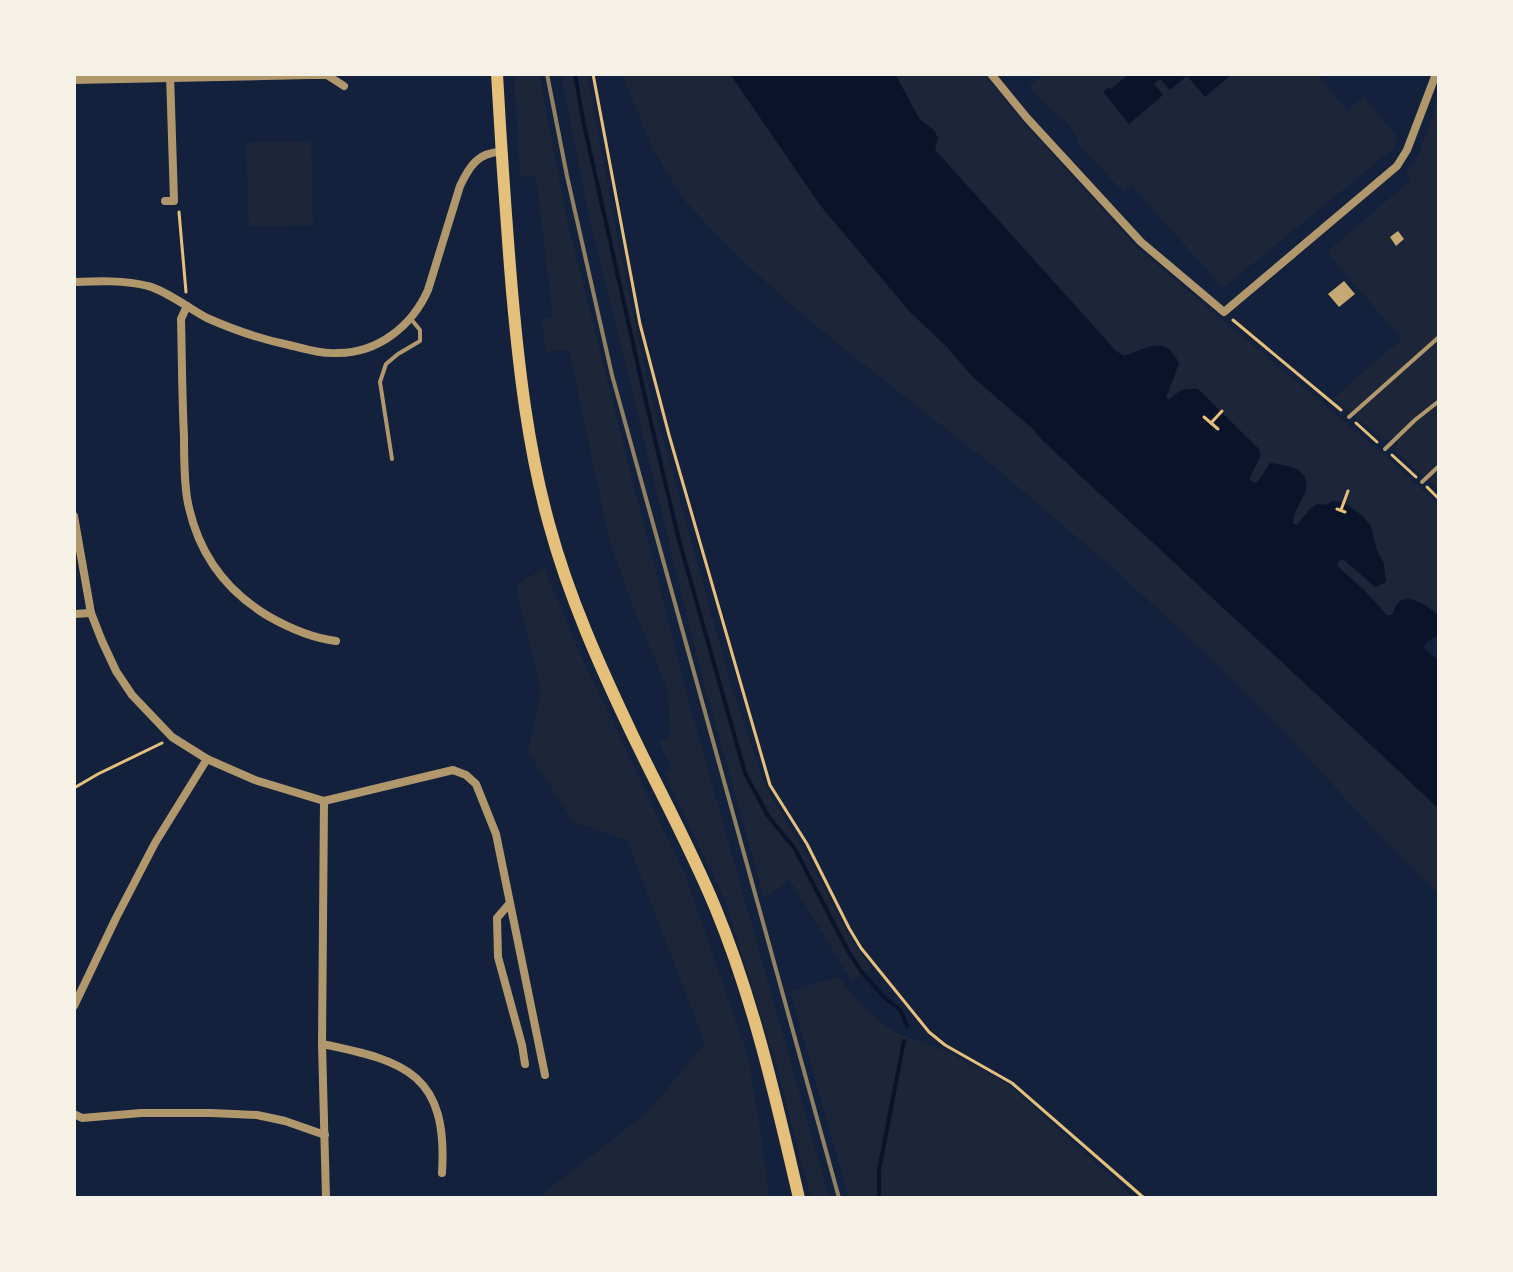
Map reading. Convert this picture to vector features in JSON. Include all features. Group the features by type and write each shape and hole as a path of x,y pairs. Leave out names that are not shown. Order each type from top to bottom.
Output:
{"main road":[{"path":"497,74 519,369 532,455 549,525 598,663 702,878 732,954 764,1056 799,1198"}],"street":[{"path":"991,74 1027,118 1141,242 1224,312 1397,166 1407,150 1436,74"},
{"path":"74,80 327,75 344,86"},
{"path":"170,76 170,201"},
{"path":"74,282 125,282 151,286 205,316 254,337 313,351 336,354 374,346 395,333 421,306 467,172 482,155 501,152"},
{"path":"187,306 181,319 182,411 187,497 196,532 206,554 238,596 281,624 318,639 336,641"},
{"path":"74,516 91,613 116,671 140,704 172,737 207,759 255,780 324,801 453,770 466,775 476,784 496,834 545,1075"},
{"path":"74,614 91,613"},
{"path":"74,1006 155,843 207,759"},
{"path":"324,801 322,1044 326,1198"},
{"path":"509,904 497,918 498,957 525,1064"},
{"path":"322,1044 369,1054 400,1066 422,1082 439,1118 443,1142 442,1173"},
{"path":"77,1117 141,1113 257,1115 325,1135"}],"lane":[{"path":"392,459 380,382 386,364 420,341 420,330 411,319"},
{"path":"1349,417 1439,337"},
{"path":"1385,449 1439,401"},
{"path":"1422,482 1439,466"}],"path":[{"path":"593,74 640,324 677,465 770,785 807,844 861,948 929,1032 945,1045 1012,1083 1144,1198"},
{"path":"170,201 180,215 187,306"},
{"path":"1224,312 1349,417 1439,499"},
{"path":"1211,423 1222,411"},
{"path":"1204,417 1218,429"},
{"path":"1341,510 1348,491"},
{"path":"74,788 172,737"}],"shaded area":[{"path":"514,74 539,74 567,220 684,685 829,1198 811,1198 776,1063 725,901 665,774 671,766 659,743 670,736 668,690 609,539 569,349 547,352 545,348 542,320 553,317 536,176 520,177"},
{"path":"561,74 587,74 648,384 732,689 765,786 802,847 846,931 871,968 852,981 788,877 784,885 764,897 703,680 589,216"},
{"path":"622,74 730,74 820,205 910,312 973,377 1032,428 1439,809 1439,894 1213,660 1112,567 996,468 848,352 736,254 685,201 674,184 653,149"},
{"path":"730,74 895,74 920,120 934,130 938,138 935,150 1116,351 1124,356 1148,347 1167,348 1179,363 1166,398 1170,399 1182,390 1198,389 1260,450 1260,457 1250,477 1254,483 1270,463 1302,473 1305,492 1293,523 1297,525 1317,504 1326,505 1333,501 1344,503 1362,515 1371,527 1384,564 1386,582 1375,587 1343,559 1337,566 1387,615 1392,615 1397,604 1408,599 1425,605 1439,616 1439,635 1426,642 1424,648 1439,662 1439,809 1032,428 973,377 910,312 820,205"},
{"path":"895,74 984,74 1023,122 1137,248 1382,453 1439,505 1439,616 1419,602 1408,599 1397,604 1392,615 1387,615 1337,565 1343,559 1375,587 1384,564 1371,527 1333,501 1315,506 1297,525 1293,523 1294,513 1307,490 1259,481 1254,483 1250,477 1259,458 1198,389 1182,390 1170,399 1166,398 1176,375 1149,346 1124,356 1116,351 935,149 934,130 920,120"},
{"path":"1043,74 1317,74 1347,110 1364,97 1397,137 1394,148 1223,288 1132,186 1124,193 1078,144 1065,120 1053,113 1029,86"},
{"path":"1129,74 1231,75 1205,97 1187,76 1170,90 1160,79 1154,84 1163,95 1129,124 1103,92"},
{"path":"1439,96 1439,492 1424,474 1420,474 1396,451 1398,442 1392,437 1384,441 1333,398 1402,339 1327,252 1411,180 1406,173 1422,146"},
{"path":"311,141 313,225 249,226 246,143"},
{"path":"544,568 577,647 686,877 748,1057 769,1198 537,1198 648,1112 705,1043 627,840 574,822 528,752 541,692 516,585"},
{"path":"838,977 862,1005 897,1033 943,1050 1006,1083 1135,1198 849,1198 790,991"}],"building":[{"path":"1398,231 1404,239 1396,246 1390,237"},
{"path":"1344,281 1355,294 1339,307 1328,294"}],"waterway":[{"path":"575,74 679,540 745,773 768,816 795,849 848,951 861,971 901,1011 907,1026"},
{"path":"879,1198 879,1170 904,1041"}],"railway":[{"path":"547,74 612,375 839,1198"}]}
